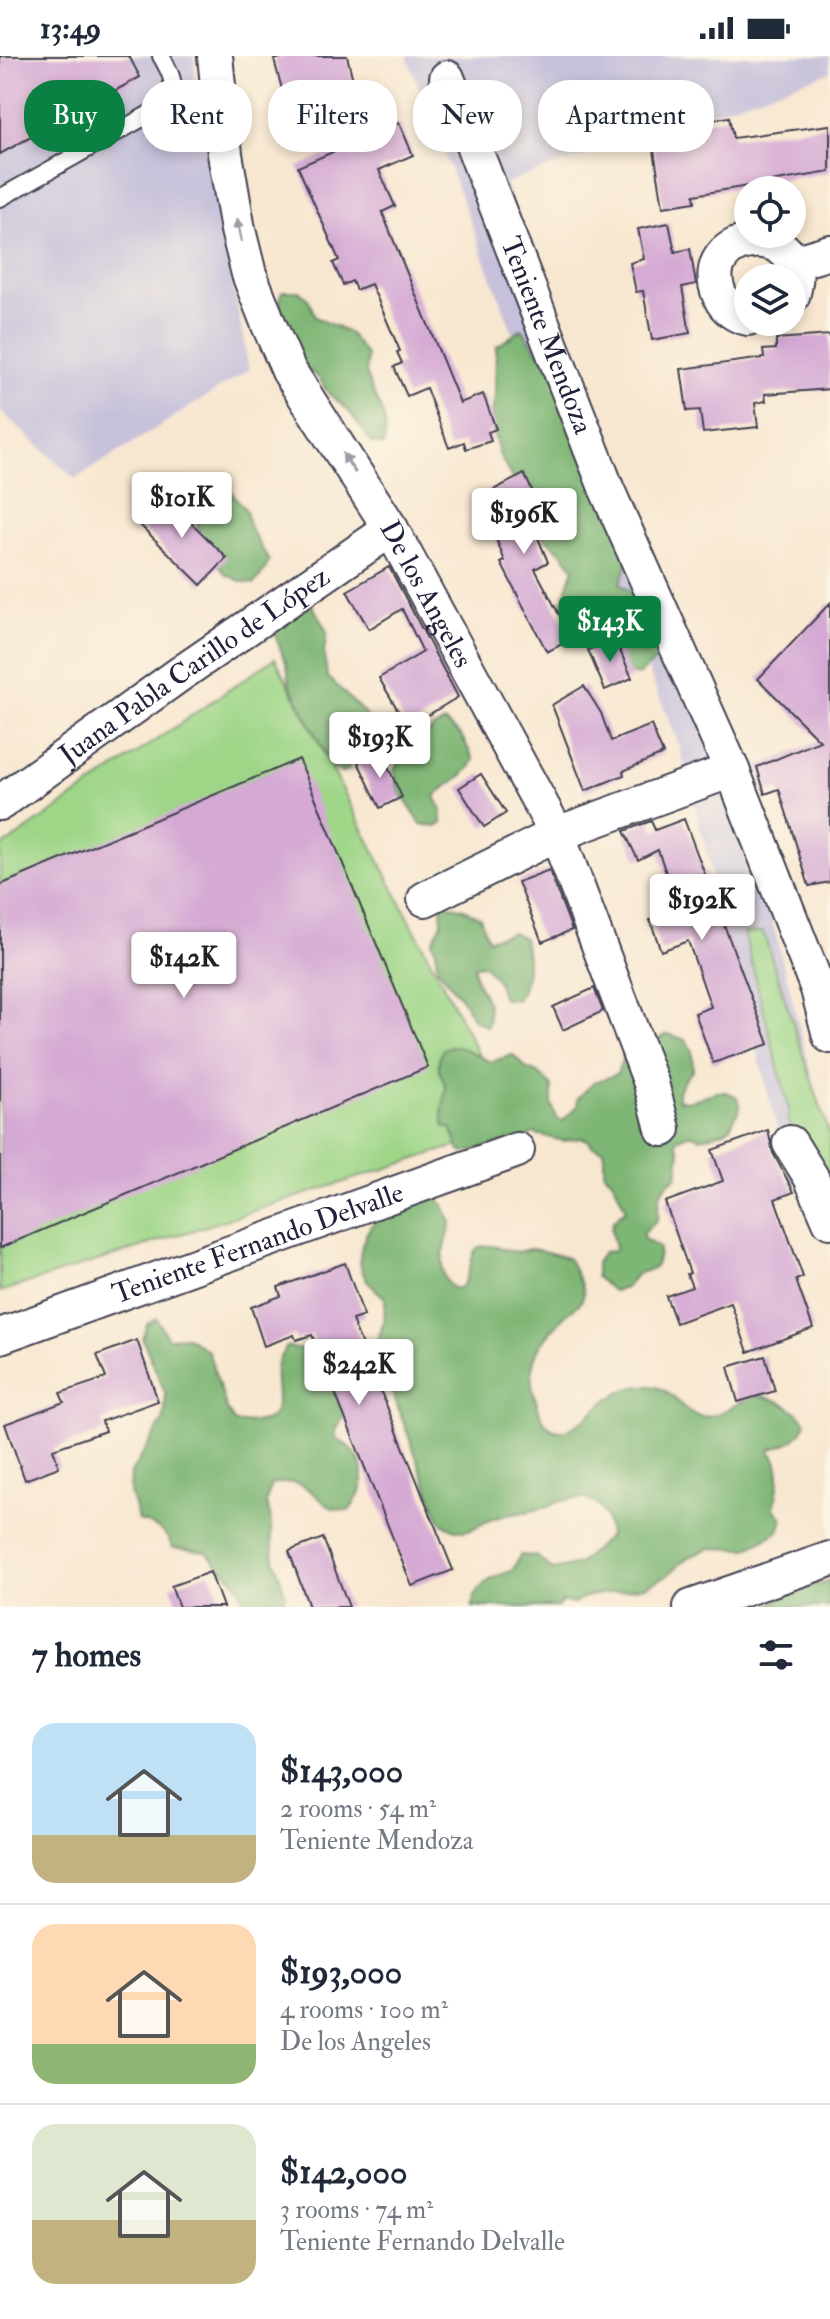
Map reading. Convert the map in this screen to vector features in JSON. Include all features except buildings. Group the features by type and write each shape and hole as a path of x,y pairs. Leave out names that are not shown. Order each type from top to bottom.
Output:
{"street":[{"name":"De los Angeles","path":"215,56 225,154 238,230 249,274 289,371 391,529 557,834 651,1083 663,1129"},
{"name":"Teniente Mendoza","path":"447,78 607,490 732,770 818,989 830,1036"},
{"path":"734,313 724,304 716,286 717,267 727,250 745,240 764,239 782,248 787,264"},
{"path":"806,270 830,252"},
{"name":"Juana Pabla Carillo de López","path":"0,803 391,529"},
{"path":"425,899 557,834 732,770"},
{"path":"790,1143 811,1177 830,1221"},
{"name":"Teniente Fernando Delvalle","path":"0,1336 517,1150"},
{"path":"691,1607 830,1559"}],"lane":[{"path":"0,198 169,103 175,91 173,79 161,56"}],"shaded area":[{"path":"0,56 194,56 195,80 141,80 141,152 208,152 249,370 75,479 0,411"},
{"path":"407,56 830,56 830,72 714,112 714,80 538,80 538,152 596,152 505,183 616,473 723,727 830,1148 830,1173 792,1187 679,744 571,485 444,152 522,152 522,80 416,80"}],"green space":[{"path":"282,291 299,291 309,300 315,317 349,333 367,356 367,376 384,417 383,446 372,443 348,410 307,369 279,308"},
{"path":"522,329 558,380 606,468 632,490 643,505 644,520 620,584 654,608 665,653 637,676 617,670 594,630 562,604 574,568 542,535 499,454 491,422 496,347"},
{"path":"205,486 227,487 246,510 249,526 269,561 254,584 225,574 199,535 195,507"},
{"path":"312,604 327,632 324,652 327,676 367,716 364,727 354,727 344,718 335,722 348,753 349,769 342,773 331,766 290,684 287,665 272,628"},
{"path":"275,658 516,1127 0,1292 0,848"},
{"path":"445,722 461,735 474,760 462,776 435,796 442,811 442,824 436,827 421,824 399,791 394,769 434,727"},
{"path":"441,903 480,917 488,939 512,932 524,938 527,970 517,1000 503,999 497,980 484,965 474,966 476,981 488,1008 487,1027 473,1019 462,999 437,968 436,950 432,942 442,923"},
{"path":"763,932 830,1136 830,1182 805,1159 788,1119 789,1110 744,933"},
{"path":"668,1034 686,1040 692,1051 693,1070 680,1087 678,1099 685,1101 713,1093 728,1093 737,1097 739,1110 725,1131 701,1138 688,1134 677,1139 680,1151 677,1176 662,1191 657,1220 643,1233 643,1238 659,1248 656,1264 651,1270 634,1277 626,1288 613,1291 596,1277 596,1263 603,1252 615,1251 613,1222 626,1210 613,1181 604,1172 604,1150 582,1138 563,1141 533,1133 526,1138 464,1153 460,1151 451,1128 445,1127 443,1122 446,1088 439,1070 440,1056 450,1046 490,1062 513,1055 552,1086 552,1106 557,1119 563,1121 578,1105 577,1099 594,1082 617,1074 623,1057"},
{"path":"425,1197 437,1198 444,1205 451,1223 442,1266 446,1281 453,1288 460,1288 474,1254 483,1246 517,1252 534,1249 569,1259 583,1287 582,1299 543,1341 532,1372 532,1384 541,1415 554,1430 570,1429 611,1398 641,1386 660,1388 698,1416 718,1414 748,1398 763,1396 788,1406 801,1417 806,1422 796,1438 769,1450 779,1471 774,1509 783,1519 779,1531 747,1549 710,1548 687,1558 667,1576 645,1586 584,1597 574,1604 562,1601 558,1607 472,1607 481,1587 513,1570 520,1555 536,1556 553,1570 579,1564 609,1536 608,1525 596,1504 581,1498 496,1518 466,1531 452,1529 440,1521 385,1372 376,1359 375,1349 384,1321 385,1298 369,1283 361,1263 362,1244 377,1219 393,1208"},
{"path":"156,1318 168,1338 187,1337 208,1351 227,1410 235,1423 260,1422 273,1415 277,1402 277,1363 287,1346 321,1353 344,1415 335,1438 354,1452 360,1461 363,1479 350,1510 327,1505 298,1484 271,1484 266,1503 274,1558 285,1593 282,1607 244,1607 235,1582 207,1552 172,1547 159,1530 139,1521 130,1493 131,1473 164,1419 166,1395 142,1338 147,1324"},
{"path":"830,1582 830,1607 767,1607 795,1589"}]}
